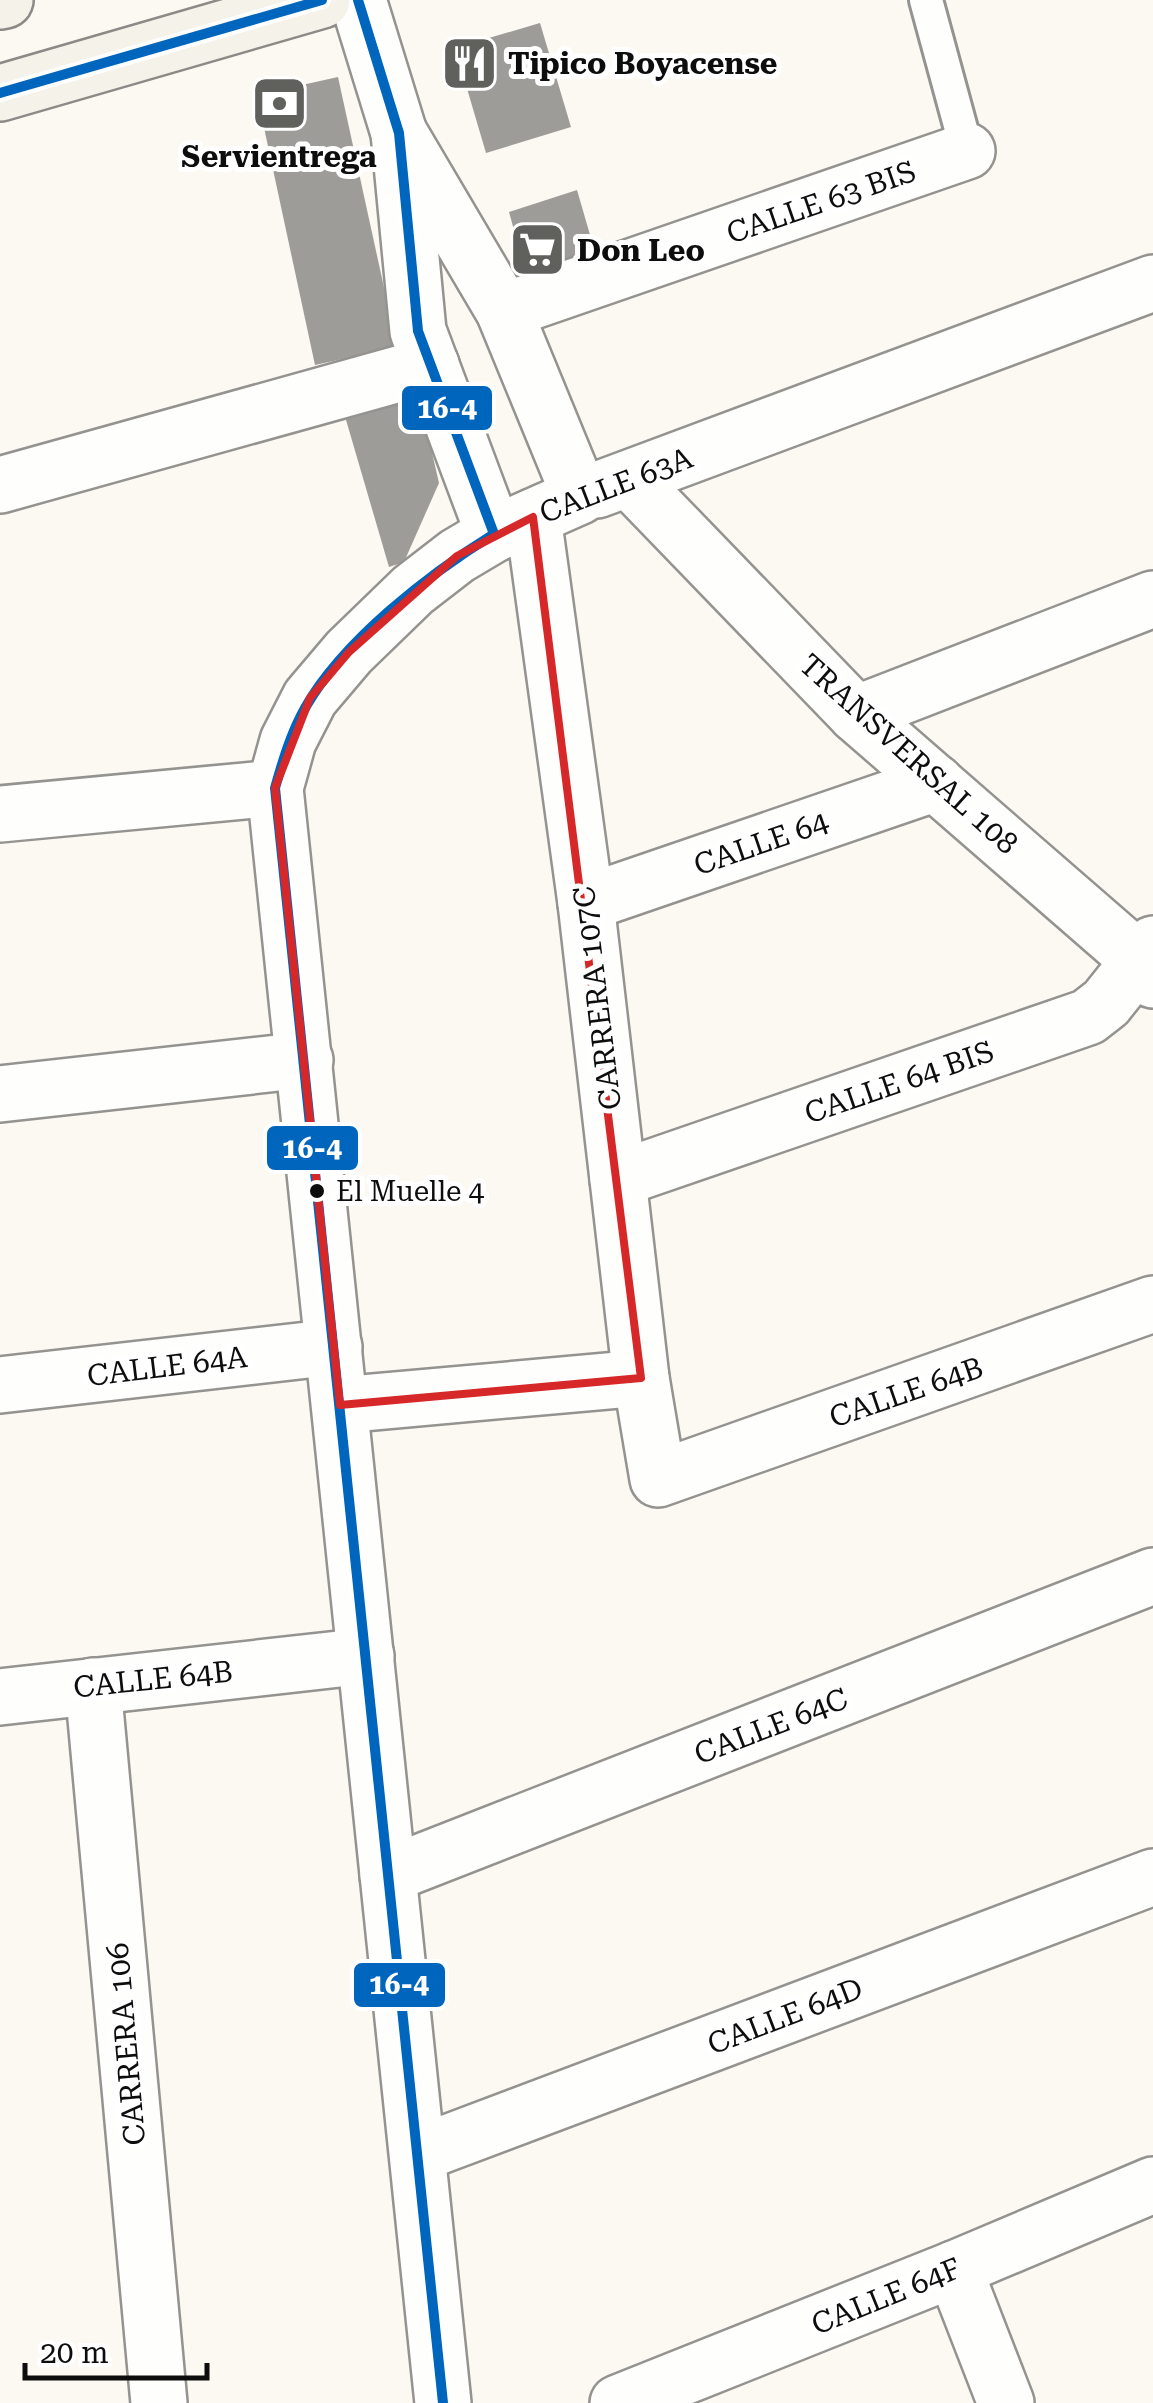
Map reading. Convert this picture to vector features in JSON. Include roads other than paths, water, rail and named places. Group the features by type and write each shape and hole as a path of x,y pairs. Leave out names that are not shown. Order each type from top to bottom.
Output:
{"main road":[{"path":"0,93 322,0"}],"street":[{"name":"CARRERA 107C","path":"358,0 399,132 418,331 431,365 559,507"},
{"name":"CARRERA 107C","path":"399,132 504,311 559,507 586,904 641,1378 658,1479"},
{"name":"CALLE 63 BIS","path":"504,311 968,151"},
{"name":"CALLE 63A","path":"275,788 288,741 310,698 349,652 413,590 458,556 559,507 1153,283"},
{"path":"0,486 431,365"},
{"name":"TRANSVERSAL 108","path":"559,507 856,714 1149,962"},
{"path":"856,714 1153,599"},
{"name":"CALLE 64","path":"586,904 936,783"},
{"path":"0,814 275,788 443,2403"},
{"name":"CALLE 64 BIS","path":"618,1179 1088,1017 1149,962"},
{"path":"0,1094 304,1060"},
{"name":"CALLE 64B","path":"658,1479 1153,1304"},
{"name":"CALLE 64A","path":"0,1385 334,1347"},
{"path":"340,1404 641,1378"},
{"name":"CALLE 64C","path":"388,1876 1153,1576"},
{"name":"CALLE 64B","path":"0,1697 366,1656"},
{"name":"CARRERA 106","path":"93,1686 159,2403"},
{"name":"CALLE 64D","path":"418,2154 1153,1876"},
{"name":"CALLE 64F","path":"618,2403 1153,2186"},
{"path":"954,2269 1006,2403"}],"lane":[{"path":"926,0 968,151"}],"place":[{"name":"Tipico Boyacense","path":"469,63"},
{"name":"Servientrega","path":"279,103"},
{"name":"Don Leo","path":"538,250"},
{"name":"El Muelle 4","path":"317,1191"}]}
